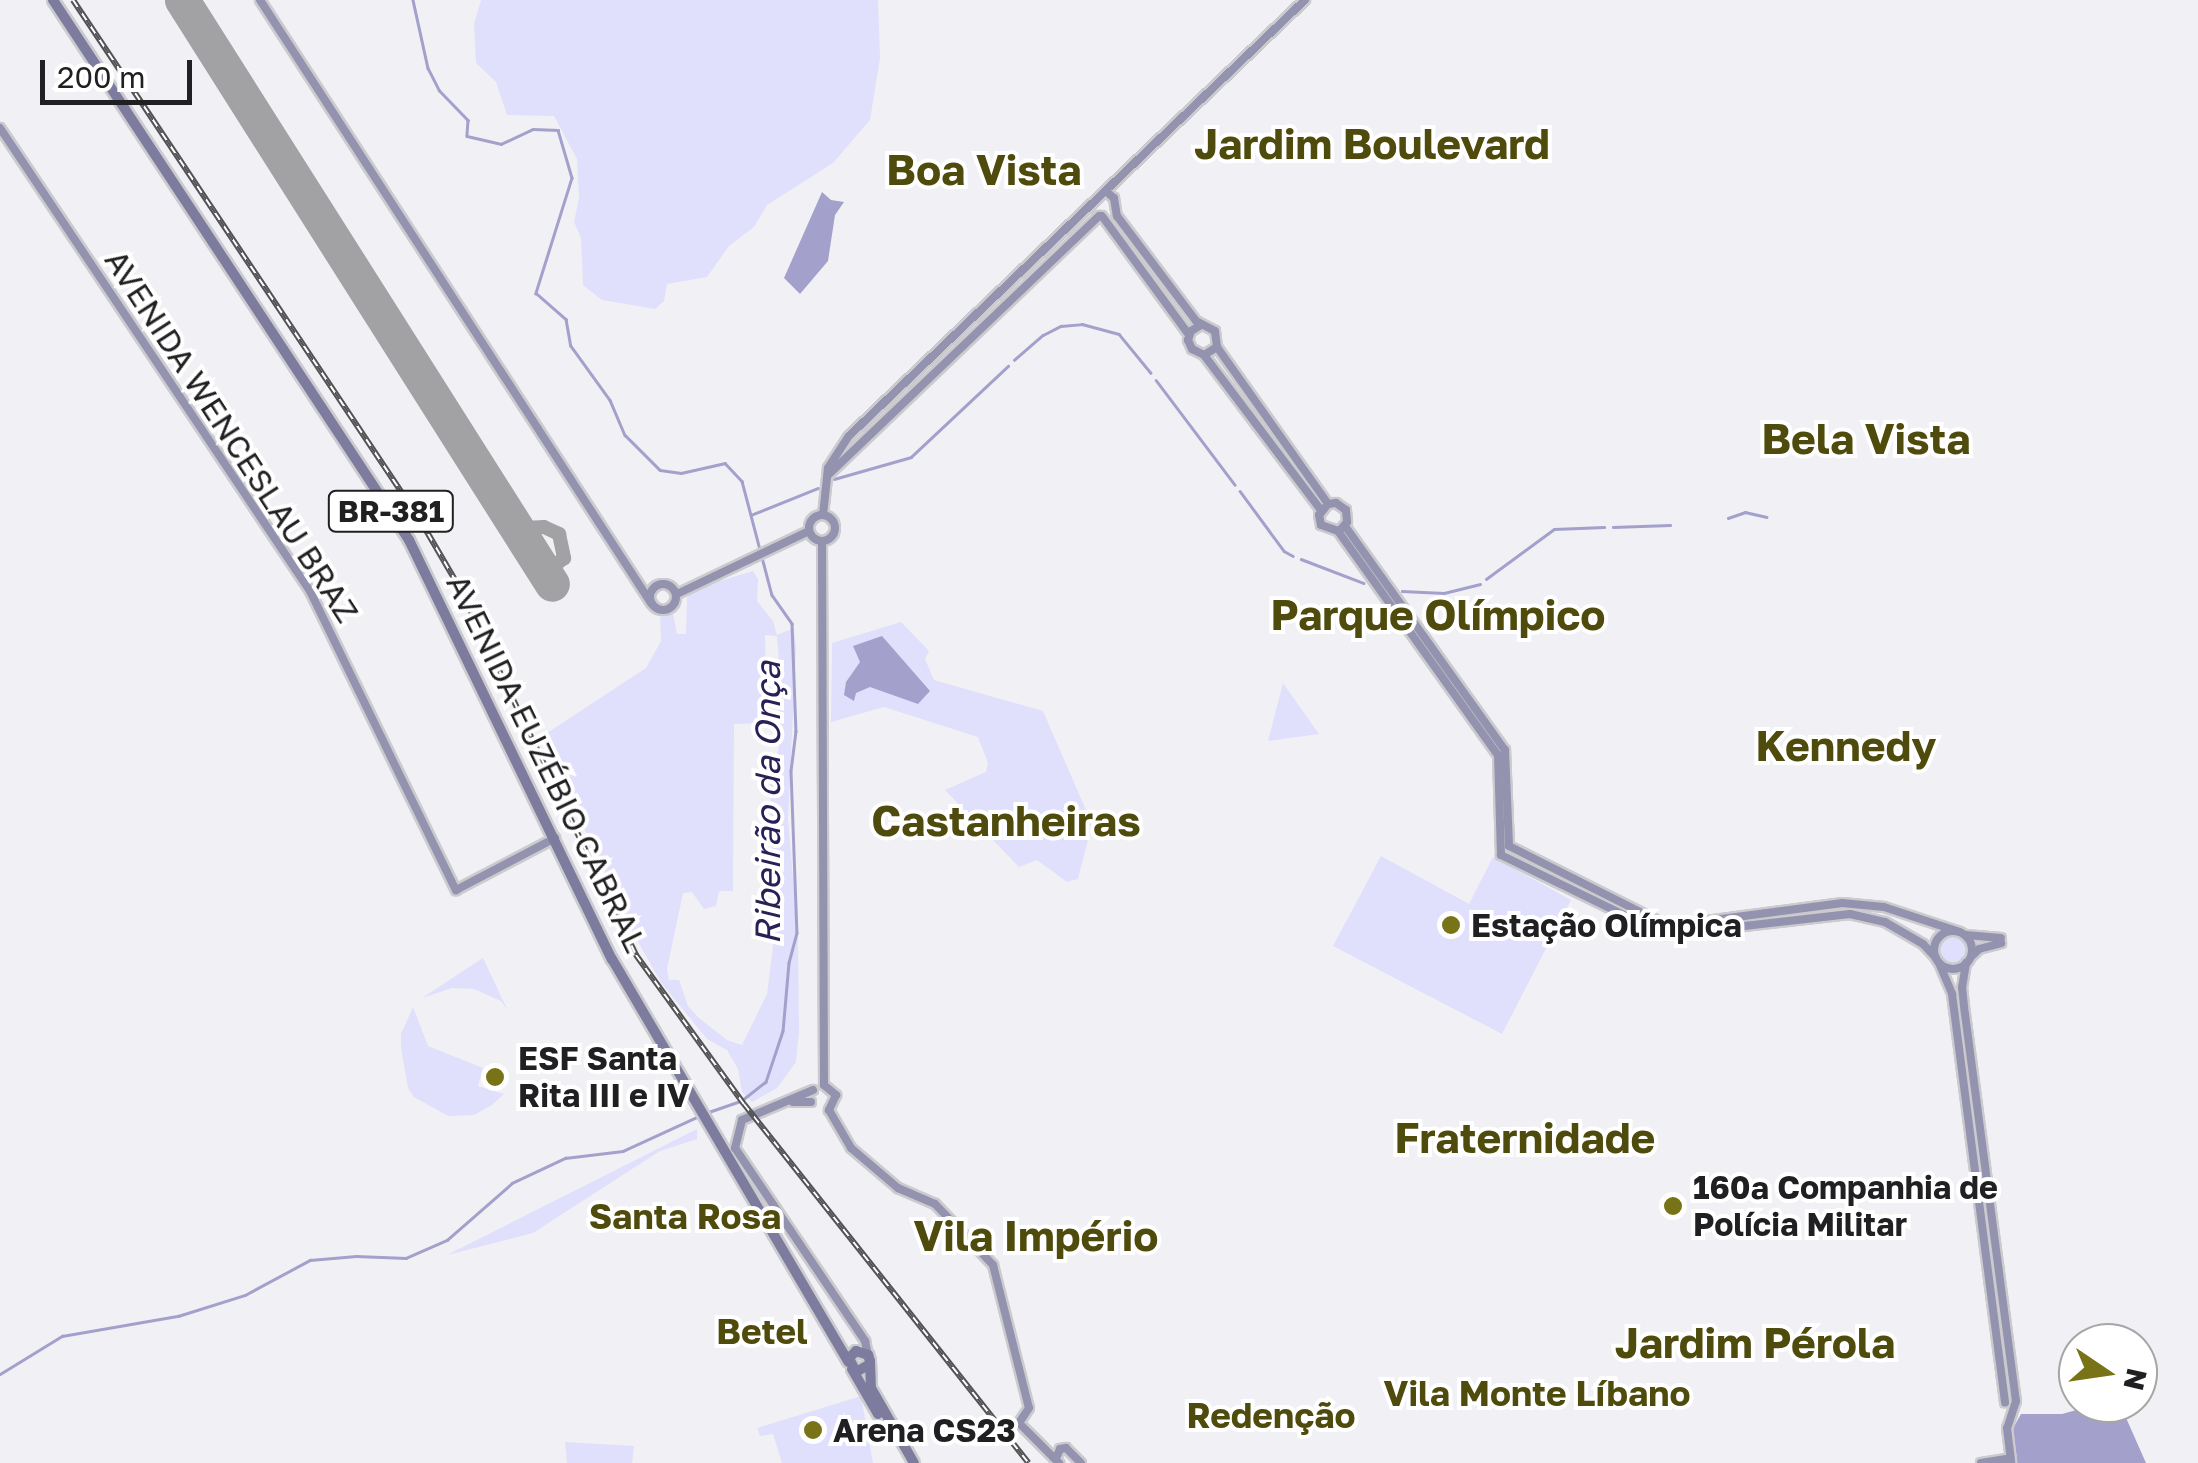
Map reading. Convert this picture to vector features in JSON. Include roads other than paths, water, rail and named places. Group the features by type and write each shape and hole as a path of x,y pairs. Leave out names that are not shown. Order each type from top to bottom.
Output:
{"main road":[{"name":"AVENIDA EUZÉBIO CABRAL","path":"53,0 409,540 612,959 839,1344 858,1358"},
{"name":"BR-381","path":"858,1358 906,1463"},
{"name":"BR-381","path":"858,1358 914,1463"}],"street":[{"path":"260,0 651,603 661,611 670,609 676,594 810,531"},
{"path":"823,514 828,475 837,451 849,436 1305,0"},
{"name":"AVENIDA WENCESLAU BRAZ","path":"0,128 310,591 456,890 554,838"},
{"path":"1107,192 1115,201 1114,210 1201,325 1216,331 1217,347 1324,507 1321,524 1341,528 1505,750 1509,846 1668,926 1854,903 1884,907 1963,934 2001,940 1979,949 1956,969 1885,922 1850,914 1665,935 1501,855 1498,755 1341,528"},
{"path":"1092,207 1189,335 1192,350 1204,355 1324,507"},
{"path":"828,475 1101,216 1114,210"},
{"path":"1189,335 1201,325"},
{"path":"1204,355 1217,347"},
{"path":"1324,507 1340,504 1346,510 1341,528"},
{"path":"810,531 812,520 823,514"},
{"path":"822,541 830,539 836,528 823,514"},
{"path":"810,531 822,541 824,1086"},
{"path":"637,578 655,587 670,586 676,594"},
{"path":"651,603 655,587"},
{"path":"1963,934 1941,935 1934,946 1952,994 2005,1403"},
{"path":"1963,934 1972,946 1962,987 2016,1401 2006,1428 2011,1460 1980,1463"},
{"path":"824,1086 742,1120 736,1130 735,1148 865,1341 858,1358"},
{"path":"824,1086 836,1095 829,1110"},
{"path":"811,1102 813,1090"},
{"path":"789,1102 811,1102 818,1110 829,1110"},
{"path":"829,1110 852,1148 898,1188 935,1204 993,1264 1029,1408 1019,1421 1047,1446 1059,1463"},
{"path":"854,1327 858,1358"},
{"path":"1047,1446 1062,1448 1076,1459"},
{"path":"1059,1463 1056,1454 1062,1448"}],"waterway":[{"name":"Ribeirão da Onça","path":"413,0 428,68 439,90 468,120 467,136 501,144 533,129 558,130 572,178 536,293 566,319 571,346 610,400 625,435 660,470 681,473 725,463 742,481 772,595 792,624 796,731 791,771 797,933 789,963 783,1031 766,1082 742,1101 707,1113"},
{"path":"1014,360 1043,335 1061,326 1082,324 1119,334 1151,373"},
{"path":"834,479 911,457 1008,366"},
{"path":"1156,380 1235,485"},
{"path":"751,515 818,488"},
{"path":"1240,491 1284,551 1293,556"},
{"path":"1728,518 1745,512 1766,517"},
{"path":"1613,527 1670,525"},
{"path":"1486,579 1554,529 1604,527"},
{"path":"1301,559 1364,583"},
{"path":"1402,591 1444,593 1480,584"},
{"name":"Ribeirão da Onça","path":"0,1374 62,1336 178,1316 245,1295 310,1260 356,1256 406,1258 447,1240 512,1183 565,1158 623,1151 699,1116"}],"railway":[{"path":"73,0 420,520 458,585 636,955 744,1104 1029,1463"}],"place":[{"name":"Estação Olímpica","path":"1451,925"},
{"name":"ESF Santa Rita III e IV","path":"495,1077"},
{"name":"160ª Companhia de Polícia Militar","path":"1673,1206"},
{"name":"Arena CS23","path":"813,1430"}],"district":[{"name":"Jardim Boulevard","path":"1372,143"},
{"name":"Boa Vista","path":"984,169"},
{"name":"Bela Vista","path":"1866,438"},
{"name":"Parque Olímpico","path":"1438,614"},
{"name":"Kennedy","path":"1846,745"},
{"name":"Castanheiras","path":"1006,820"},
{"name":"Fraternidade","path":"1525,1137"},
{"name":"Santa Rosa","path":"685,1216"},
{"name":"Vila Império","path":"1036,1235"},
{"name":"Betel","path":"762,1331"},
{"name":"Jardim Pérola","path":"1755,1342"},
{"name":"Vila Monte Líbano","path":"1537,1393"},
{"name":"Redenção","path":"1271,1415"}]}
